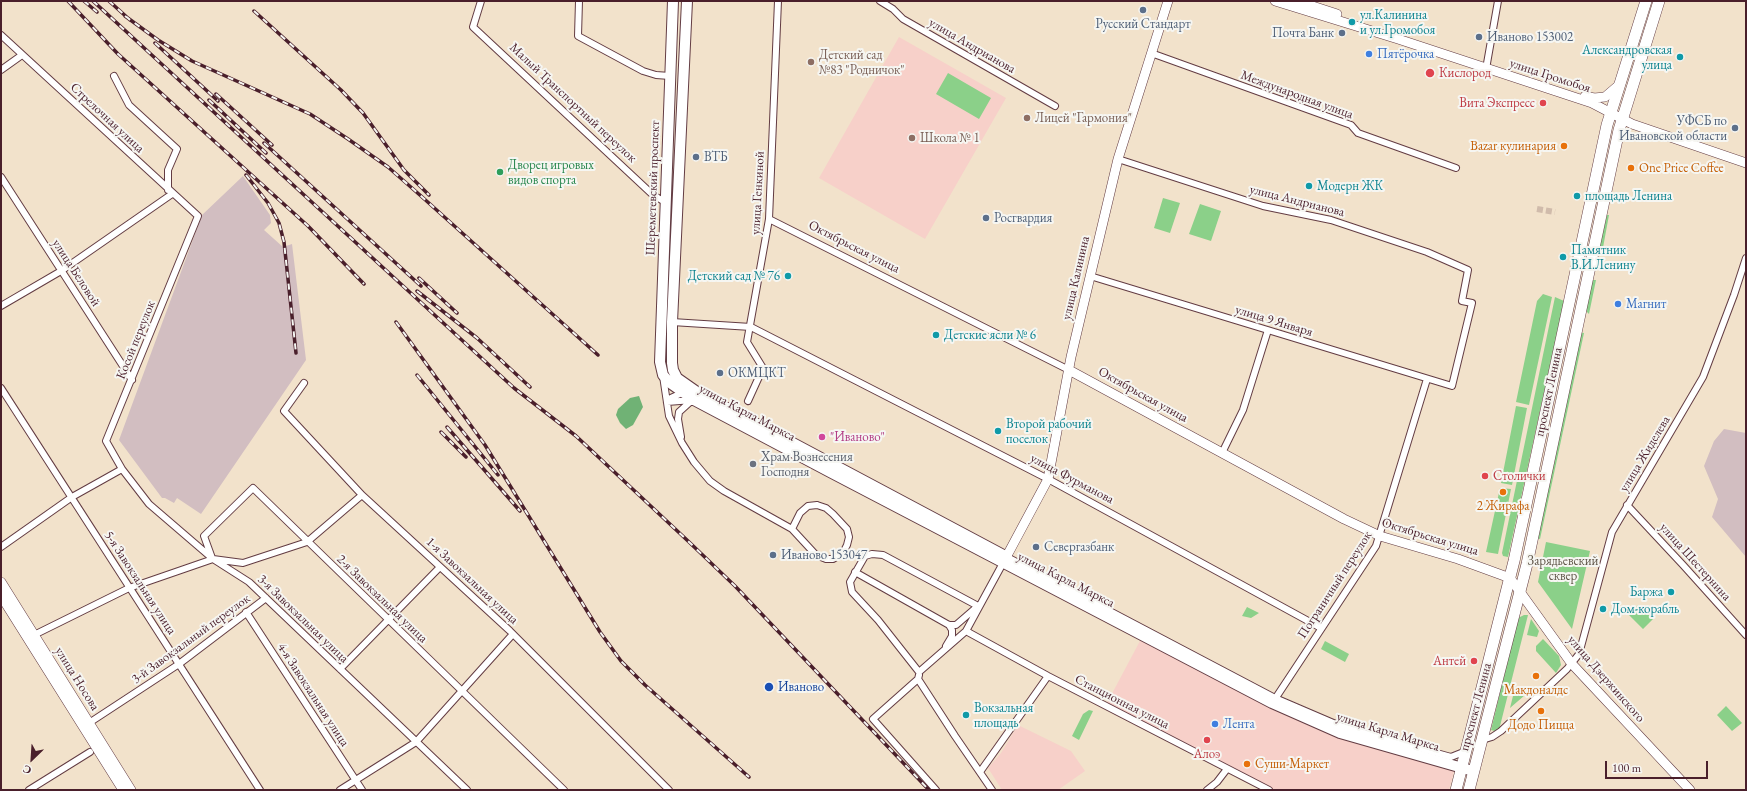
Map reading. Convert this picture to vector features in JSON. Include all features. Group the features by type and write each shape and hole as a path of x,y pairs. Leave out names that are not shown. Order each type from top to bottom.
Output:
{"highway":[{"name":"проспект Ленина","path":"1456,790 1510,578 1610,114 1646,1"},
{"name":"проспект Ленина","path":"1469,790 1521,592 1622,119 1659,1"}],"main road":[{"name":"Шереметевский проспект","path":"663,375 660,362 660,334 673,1"},
{"name":"Шереметевский проспект","path":"673,370 672,322 687,1"},
{"name":"улица Калинина","path":"1005,560 1048,479 1069,370 1118,159 1168,1"},
{"name":"улица Громобоя","path":"1275,1 1594,98 1605,97 1620,84"},
{"name":"улица Громобоя","path":"1297,1 1592,103 1610,114 1622,119 1746,163"},
{"path":"670,76 684,76"},
{"name":"улица Громобоя","path":"1594,98 1610,114"},
{"name":"Малый Транспортный переулок","path":"665,202 678,203"},
{"name":"улица Карла Маркса","path":"673,370 677,378 697,398"},
{"name":"Октябрьская улица","path":"1069,370 1344,519 1380,536 1476,565 1510,578"},
{"name":"улица Карла Маркса","path":"663,375 670,383 683,393 697,398 1273,701 1340,733 1473,771"},
{"name":"улица Дзержинского","path":"1510,578 1572,664 1690,790"},
{"name":"улица Носова","path":"1,582 31,637 86,725 131,790"},
{"name":"улица Носова","path":"1,596 31,637"},
{"name":"улица Носова","path":"86,725 122,790"}],"street":[{"name":"Малый Транспортный переулок","path":"481,1 473,26 652,196 665,202"},
{"path":"579,1 578,36 643,71 656,75 670,76"},
{"name":"улица Генкиной","path":"748,401 763,368 747,342 770,219 778,1"},
{"name":"улица Андрианова","path":"880,1 893,9 910,23 1055,106"},
{"path":"1487,66 1498,1"},
{"name":"Стрелочная улица","path":"1,35 170,192 198,216"},
{"name":"Международная улица","path":"1151,53 1351,125 1358,133 1456,168"},
{"path":"1,70 22,55"},
{"path":"1,306 61,271 170,192 168,170 177,149 129,105 114,76"},
{"name":"улица Андрианова","path":"1118,159 1263,206 1331,220 1427,252 1468,270 1462,301 1472,303 1452,386"},
{"name":"улица Беловой","path":"1,177 132,380"},
{"name":"Косой переулок","path":"122,469 106,441 198,216"},
{"name":"Октябрьская улица","path":"770,219 1069,370"},
{"name":"улица Жиделева","path":"1482,740 1492,737 1501,731 1572,664 1579,654 1609,539 1627,505 1703,377 1734,295 1746,258"},
{"name":"улица 9 Января","path":"1090,276 1452,386"},
{"name":"улица Фурманова","path":"672,322 750,327 1048,479 1321,628"},
{"path":"1222,453 1242,410 1268,330"},
{"path":"667,402 673,370"},
{"path":"663,375 669,416 682,443 694,462 710,481 736,498 792,528 816,555 826,559 839,556 843,553 847,545 849,536 847,529 826,508 817,505 808,506 800,513 792,528"},
{"name":"Пограничный переулок","path":"1273,701 1376,546 1427,379"},
{"name":"1-я Завокзальная улица","path":"304,383 284,411 362,494 514,634 669,790"},
{"name":"5-я Завокзальная улица","path":"1,388 260,790"},
{"path":"667,402 670,398 683,393"},
{"path":"667,402 697,398"},
{"path":"682,443 678,419 680,412 690,402 697,398"},
{"path":"1,546 72,497 122,469"},
{"name":"3-я Завокзальная улица","path":"122,469 149,504 213,560 249,582 467,790"},
{"name":"2-я Завокзальная улица","path":"213,560 204,536 253,488 564,790"},
{"path":"31,637 129,588 213,560 243,563 307,542 362,494"},
{"name":"улица Шестернина","path":"1627,505 1746,635"},
{"path":"919,672 878,620 852,592 850,582 865,556 872,554 883,555 978,606"},
{"path":"936,790 873,720 918,679 919,672 966,631 978,606 1005,560"},
{"path":"340,669 440,567"},
{"path":"855,572 949,625 956,625 978,606"},
{"name":"3-й Завокзальный переулок","path":"86,725 179,664 266,598"},
{"name":"4-я Завокзальная улица","path":"246,612 362,790"},
{"path":"940,655 950,641 952,630 949,625"},
{"name":"Станционная улица","path":"966,631 1048,676 1269,790"},
{"path":"340,790 355,779 416,742 514,634"},
{"path":"980,772 1048,676"},
{"path":"918,679 992,790"},
{"name":"улица Карла Маркса","path":"1273,701 1338,725 1451,756 1466,751"},
{"path":"29,790 90,752"},
{"path":"1207,790 1217,782 1227,769"}],"shaded area":[{"name":"Школа № 1","path":"899,37 1006,98 925,239 819,178"},
{"path":"243,176 270,215 271,223 264,230 283,247 292,244 306,360 201,514 177,498 174,503 162,498 119,440 202,215"},
{"path":"1724,429 1746,433 1746,557 1712,517 1718,499 1704,466 1714,441"},
{"path":"1141,639 1270,707 1325,732 1454,771 1449,790 1273,790 1107,703"},
{"path":"1018,725 1071,751 1085,771 1058,790 1002,790 988,768 1001,753"}],"green space":[{"path":"948,73 991,98 979,119 936,94"},
{"path":"1163,198 1180,203 1170,233 1154,228"},
{"path":"1200,204 1221,211 1211,241 1189,234"},
{"path":"1607,215 1609,215 1602,253 1598,252"},
{"path":"1596,280 1589,314 1585,310 1591,282"},
{"path":"1543,294 1552,297 1529,405 1516,402 1537,301"},
{"path":"1555,297 1564,301 1508,557 1503,556 1502,553"},
{"path":"1578,332 1584,333 1540,539 1537,538"},
{"path":"639,396 643,407 633,425 626,429 620,423 616,415 618,409 630,398"},
{"path":"1516,406 1527,408 1512,485 1501,483"},
{"path":"1500,488 1511,489 1498,554 1486,552"},
{"name":"Зарядьевский сквер","path":"1546,542 1590,551 1572,629 1538,582"},
{"path":"1638,605 1653,619 1643,629 1629,615"},
{"path":"1247,607 1259,613 1251,618 1242,616"},
{"path":"1528,615 1498,732 1491,730 1518,618"},
{"path":"1531,619 1539,631 1537,637 1527,635"},
{"path":"1543,639 1559,656 1561,665 1556,673 1536,651 1536,646"},
{"path":"1325,641 1349,654 1345,662 1321,649"},
{"path":"1515,688 1518,688 1525,695 1510,708"},
{"path":"1726,706 1742,723 1732,731 1717,715"},
{"path":"1089,710 1093,711 1079,740 1072,736 1083,714"}],"tunnel":[{"path":"1537,209 1555,212"}],"railway":[{"path":"68,1 118,54 308,226 364,284"},
{"path":"84,1 97,12"},
{"path":"93,1 514,388 576,436 688,541 735,586 929,790"},
{"path":"109,1 130,20"},
{"path":"254,11 341,90 363,113 404,170 429,195"},
{"path":"125,16 158,40 192,61 310,114 388,167 598,355"},
{"path":"155,43 218,101"},
{"path":"216,94 272,145"},
{"path":"209,100 266,153"},
{"path":"264,143 421,286"},
{"path":"246,175 268,203 279,223 284,242 296,353"},
{"path":"419,278 457,313"},
{"path":"417,291 477,338 530,387"},
{"path":"396,322 485,445 600,632 621,661 645,685 749,777"},
{"path":"417,375 498,475"},
{"path":"447,427 520,511"},
{"path":"441,432 466,457"}],"place":[{"name":"Русский Стандарт","path":"1143,10"},
{"name":"ул.Калинина и ул.Громобоя","path":"1352,22"},
{"name":"Почта Банк","path":"1342,33"},
{"name":"Иваново 153002","path":"1479,37"},
{"name":"Пятёрочка","path":"1369,54"},
{"name":"Александровская улица","path":"1680,57"},
{"name":"Детский сад №83 \"Родничок\"","path":"811,62"},
{"name":"Кислород","path":"1430,73"},
{"name":"Вита Экспресс","path":"1543,103"},
{"name":"Лицей \"Гармония\"","path":"1027,118"},
{"name":"УФСБ по Ивановской области","path":"1735,128"},
{"name":"Школа № 1","path":"912,138"},
{"name":"Bazar кулинария","path":"1564,146"},
{"name":"ВТБ","path":"696,157"},
{"name":"One Price Coffee","path":"1631,168"},
{"name":"Дворец игровых видов спорта","path":"500,172"},
{"name":"Модерн ЖК","path":"1309,186"},
{"name":"площадь Ленина","path":"1577,196"},
{"name":"Росгвардия","path":"986,218"},
{"name":"Памятник В.И.Ленину","path":"1563,257"},
{"name":"Детский сад № 76","path":"788,276"},
{"name":"Магнит","path":"1618,304"},
{"name":"Детские ясли № 6","path":"936,335"},
{"name":"ОКМЦКТ","path":"720,373"},
{"name":"Второй рабочий поселок","path":"998,431"},
{"name":"\"Иваново\"","path":"822,437"},
{"name":"Храм Вознесения Господня","path":"753,464"},
{"name":"Столички","path":"1485,476"},
{"name":"2 Жирафа","path":"1503,492"},
{"name":"Севергазбанк","path":"1036,547"},
{"name":"Иваново 153047","path":"773,555"},
{"name":"Баржа","path":"1671,592"},
{"name":"Дом-корабль","path":"1603,609"},
{"name":"Антей","path":"1474,661"},
{"name":"Макдоналдс","path":"1536,676"},
{"name":"Иваново","path":"769,687"},
{"name":"Додо Пицца","path":"1541,711"},
{"name":"Вокзальная площадь","path":"966,715"},
{"name":"Лента","path":"1215,724"},
{"name":"Алоэ","path":"1207,740"},
{"name":"Суши-Маркет","path":"1247,764"}]}
